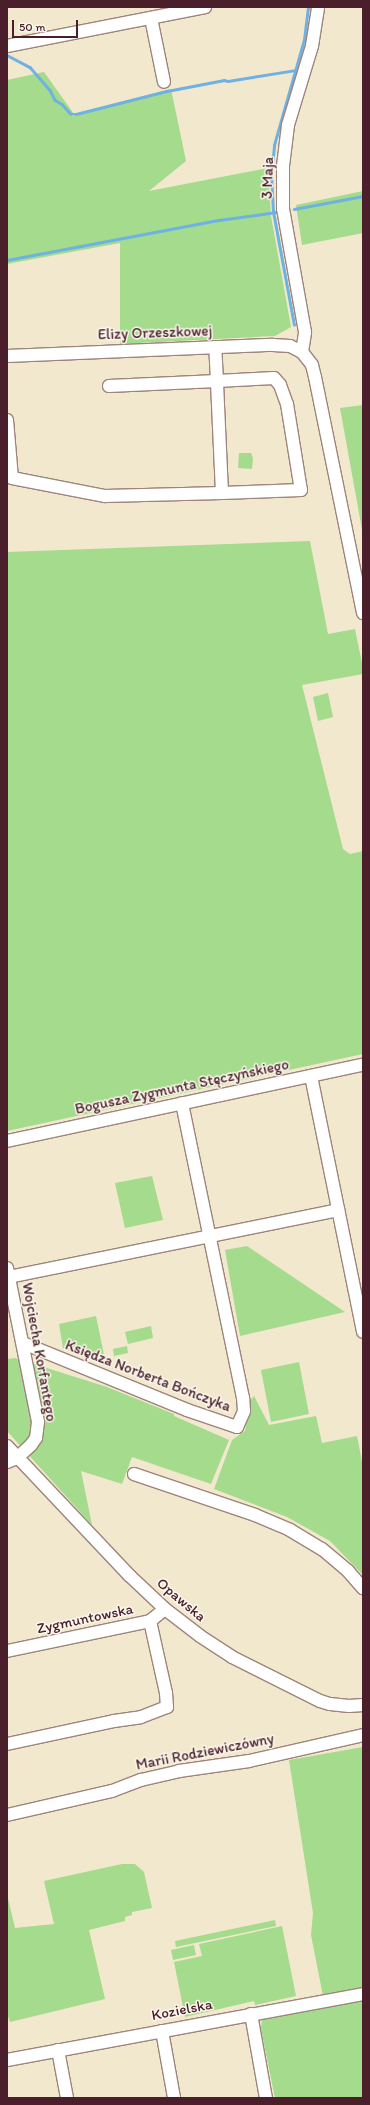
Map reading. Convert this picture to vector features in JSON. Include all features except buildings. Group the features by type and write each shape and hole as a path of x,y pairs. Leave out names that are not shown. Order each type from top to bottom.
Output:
{"street":[{"path":"7,46 205,7"},
{"name":"3 Maja","path":"302,352 305,332 283,209 283,166 288,125 311,51 318,7"},
{"path":"151,18 164,82"},
{"name":"Elizy Orzeszkowej","path":"7,356 284,345 290,346 302,352"},
{"path":"216,347 222,493"},
{"path":"302,352 312,365 315,377 363,614"},
{"path":"7,420 12,478 105,496 301,490 287,404 284,393 274,378 109,386"},
{"name":"Bogusza Zygmunta Stęczyńskiego","path":"7,1141 363,1065"},
{"path":"311,1076 363,1332"},
{"name":"Księdza Norberta Bończyka","path":"23,1343 182,1408 237,1427 244,1411 243,1398 211,1237 182,1103"},
{"path":"8,1273 211,1237 338,1210"},
{"name":"Wojciecha Korfantego","path":"8,1273 38,1422 36,1438 12,1460"},
{"name":"Opawska","path":"7,1446 12,1460 165,1609 232,1657 310,1696 330,1704 363,1705"},
{"path":"134,1474 255,1515 290,1530 322,1550 348,1571 363,1588"},
{"name":"Zygmuntowska","path":"7,1651 150,1621 165,1609"},
{"path":"7,1744 114,1721 141,1717 166,1707 166,1693 150,1621"},
{"name":"Marii Rodziewiczówny","path":"7,1815 112,1791 141,1780 179,1771 249,1761 363,1735"},
{"name":"Kozielska","path":"7,2060 162,2030 363,1994"},
{"path":"251,2014 266,2098"},
{"path":"162,2030 174,2098"},
{"path":"58,2050 67,2098"}],"green space":[{"path":"44,72 74,114 171,89 186,161 149,191 268,168 271,216 291,327 275,336 120,344 120,243 7,264 7,80"},
{"path":"363,191 363,233 302,245 296,205"},
{"path":"363,405 363,535 340,408"},
{"path":"239,453 251,453 253,458 252,469 238,468"},
{"path":"310,541 328,634 355,629 363,668 363,674 302,685 343,849 350,854 363,851 363,1054 7,1131 7,552"},
{"path":"328,693 333,717 318,721 313,697"},
{"path":"152,1176 163,1220 125,1228 115,1183"},
{"path":"247,1246 345,1312 240,1336 225,1250"},
{"path":"96,1316 106,1365 63,1348 59,1324"},
{"path":"151,1326 153,1338 128,1344 125,1332"},
{"path":"127,1346 128,1353 114,1356 113,1349"},
{"path":"15,1358 107,1387 174,1414 174,1416 229,1440 211,1484 132,1457 122,1484 81,1471 92,1525 7,1431 7,1359"},
{"path":"299,1362 309,1414 271,1422 261,1370"},
{"path":"254,1396 269,1425 316,1416 322,1443 357,1436 363,1467 363,1575 330,1541 287,1517 214,1489 232,1440 245,1431 250,1401"},
{"path":"363,1747 363,1988 323,1996 311,1935 313,1913 289,1760"},
{"path":"122,1864 135,1864 144,1872 152,1908 132,1912 132,1915 125,1917 125,1921 89,1930 105,1999 10,2022 7,2013 7,1894 15,1928 54,1924 44,1881"},
{"path":"275,1920 276,1926 176,1947 175,1941"},
{"path":"282,1926 296,1996 255,2005 254,2001 185,2017 174,1962 202,1956 199,1944"},
{"path":"194,1945 196,1955 173,1960 171,1950"},
{"path":"363,1998 363,2098 275,2098 261,2029 262,2018"}],"waterway":[{"path":"294,325 273,212 271,175 274,145 304,40 308,7"},
{"path":"7,55 30,67 50,90 55,100 62,104 71,114 167,91 224,80 228,81 296,70"},
{"path":"294,209 363,196"},
{"path":"7,260 219,220 277,212"}]}
